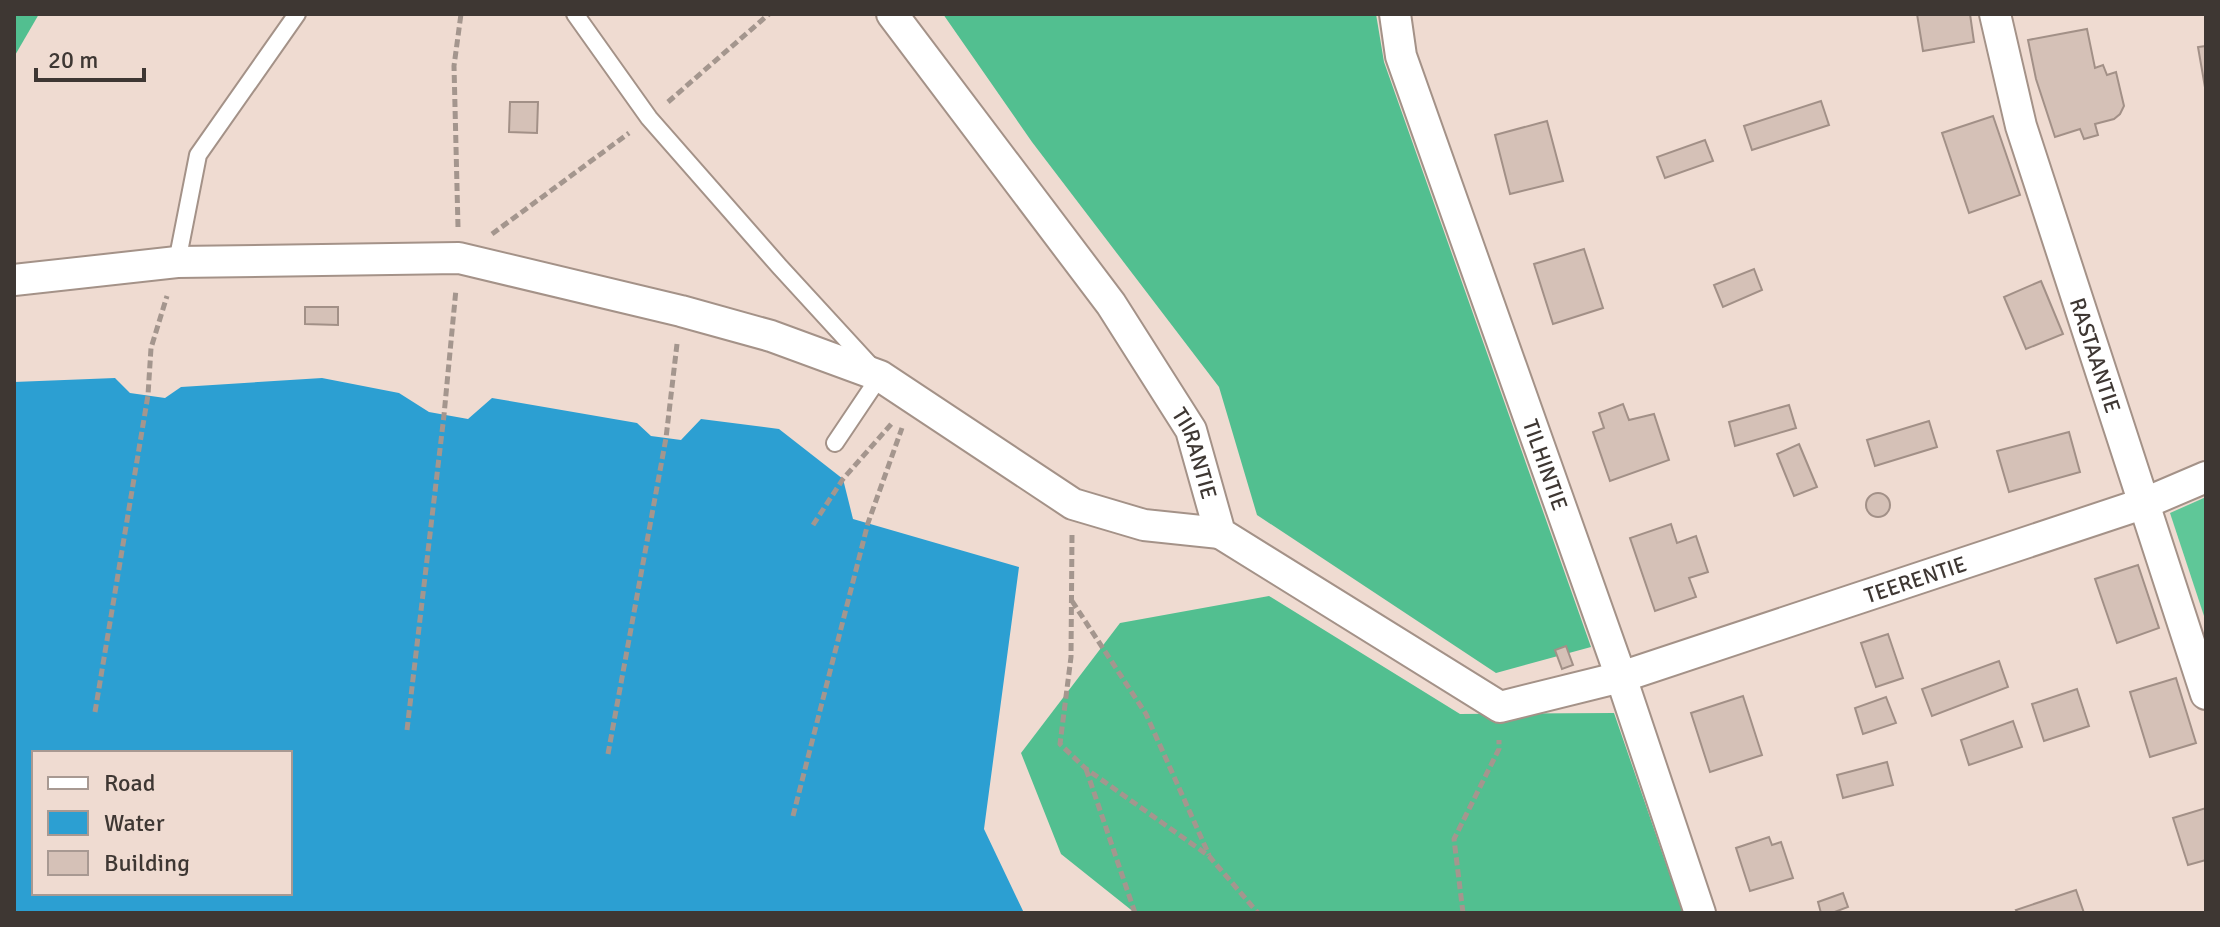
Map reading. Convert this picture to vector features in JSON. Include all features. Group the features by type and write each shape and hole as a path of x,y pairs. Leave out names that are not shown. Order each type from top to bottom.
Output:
{"street":[{"name":"TIIRANTIE","path":"892,14 1111,304 1143,354 1191,430 1220,533"},
{"name":"TILHINTIE","path":"1395,14 1401,56 1621,677 1700,913"},
{"name":"RASTAANTIE","path":"1995,14 2021,126 2206,694"},
{"path":"14,280 177,262 459,258 681,311 771,336 880,376 1073,504 1144,525 1220,533 1500,707 1621,677"},
{"name":"TEERENTIE","path":"1621,677 2145,503 2206,477"}],"lane":[{"path":"177,262 198,155 297,14"},
{"path":"575,14 649,118 880,376 835,443"}],"path":[{"path":"407,730 459,258 454,66 461,14"},
{"path":"459,258 649,118 769,14"},
{"path":"95,712 148,395 151,348 177,262"},
{"path":"608,754 666,438 681,311"},
{"path":"813,525 843,479 913,398"},
{"path":"793,816 868,523 913,398"},
{"path":"1073,504 1071,657 1060,744 1085,768 1209,856 1258,913"},
{"path":"1071,599 1146,714 1209,856"},
{"path":"1463,913 1454,839 1499,749 1500,707"},
{"path":"1085,768 1135,913"}],"green space":[{"path":"14,14 39,14 14,57"},
{"path":"943,14 1376,14 1384,62 1591,647 1496,673 1257,515 1219,387 1032,142"},
{"path":"2206,497 2206,622 2170,513"},
{"path":"1269,596 1460,714 1614,713 1683,913 1135,913 1061,854 1021,753 1120,623"}],"water":[{"path":"115,378 130,393 165,398 181,387 322,378 399,393 429,412 468,419 492,398 637,423 651,436 681,440 701,419 779,429 843,479 853,519 1019,567 984,829 1024,913 14,913 14,382"}],"building":[{"path":"1917,14 1970,14 1974,42 1923,51"},
{"path":"2087,29 2095,68 2103,65 2107,75 2116,72 2124,106 2114,119 2095,124 2098,135 2084,139 2080,129 2055,137 2036,79 2028,40"},
{"path":"2206,46 2206,93 2198,47"},
{"path":"1821,101 1829,125 1752,150 1744,126"},
{"path":"510,102 538,102 537,133 509,132"},
{"path":"1993,116 2020,195 1969,213 1942,133"},
{"path":"1547,121 1563,181 1510,194 1495,135"},
{"path":"1705,140 1713,161 1665,178 1657,157"},
{"path":"1584,249 1603,308 1553,324 1534,264"},
{"path":"1754,269 1762,290 1723,307 1714,285"},
{"path":"2041,281 2063,334 2026,349 2004,297"},
{"path":"305,307 338,307 338,325 305,324"},
{"path":"1623,404 1629,420 1654,414 1669,460 1610,481 1593,432 1604,428 1599,413"},
{"path":"1789,405 1796,428 1735,446 1729,422"},
{"path":"1929,421 1937,447 1875,466 1867,440"},
{"path":"2069,432 2080,472 2009,492 1997,451"},
{"path":"1799,444 1817,487 1794,496 1777,454"},
{"path":"1878,493 1887,496 1890,505 1887,514 1878,517 1869,514 1866,505 1869,496"},
{"path":"1671,524 1677,543 1696,536 1708,572 1689,578 1696,597 1655,611 1630,538"},
{"path":"2138,565 2159,628 2117,643 2095,579"},
{"path":"1888,634 1903,678 1876,687 1861,643"},
{"path":"1566,646 1573,665 1562,669 1555,650"},
{"path":"1999,661 2008,687 1932,716 1922,689"},
{"path":"2176,678 2196,743 2150,757 2130,692"},
{"path":"2077,689 2089,726 2044,741 2032,704"},
{"path":"1743,696 1762,755 1710,772 1691,713"},
{"path":"1886,697 1896,723 1863,734 1855,708"},
{"path":"2013,721 2022,747 1969,765 1961,740"},
{"path":"1887,762 1893,785 1843,798 1837,775"},
{"path":"2206,808 2206,860 2188,865 2173,818"},
{"path":"1769,837 1772,845 1781,842 1793,878 1750,891 1736,848"},
{"path":"2076,890 2084,913 2018,913 2016,910"},
{"path":"1843,893 1848,907 1821,913 1818,902"}]}
